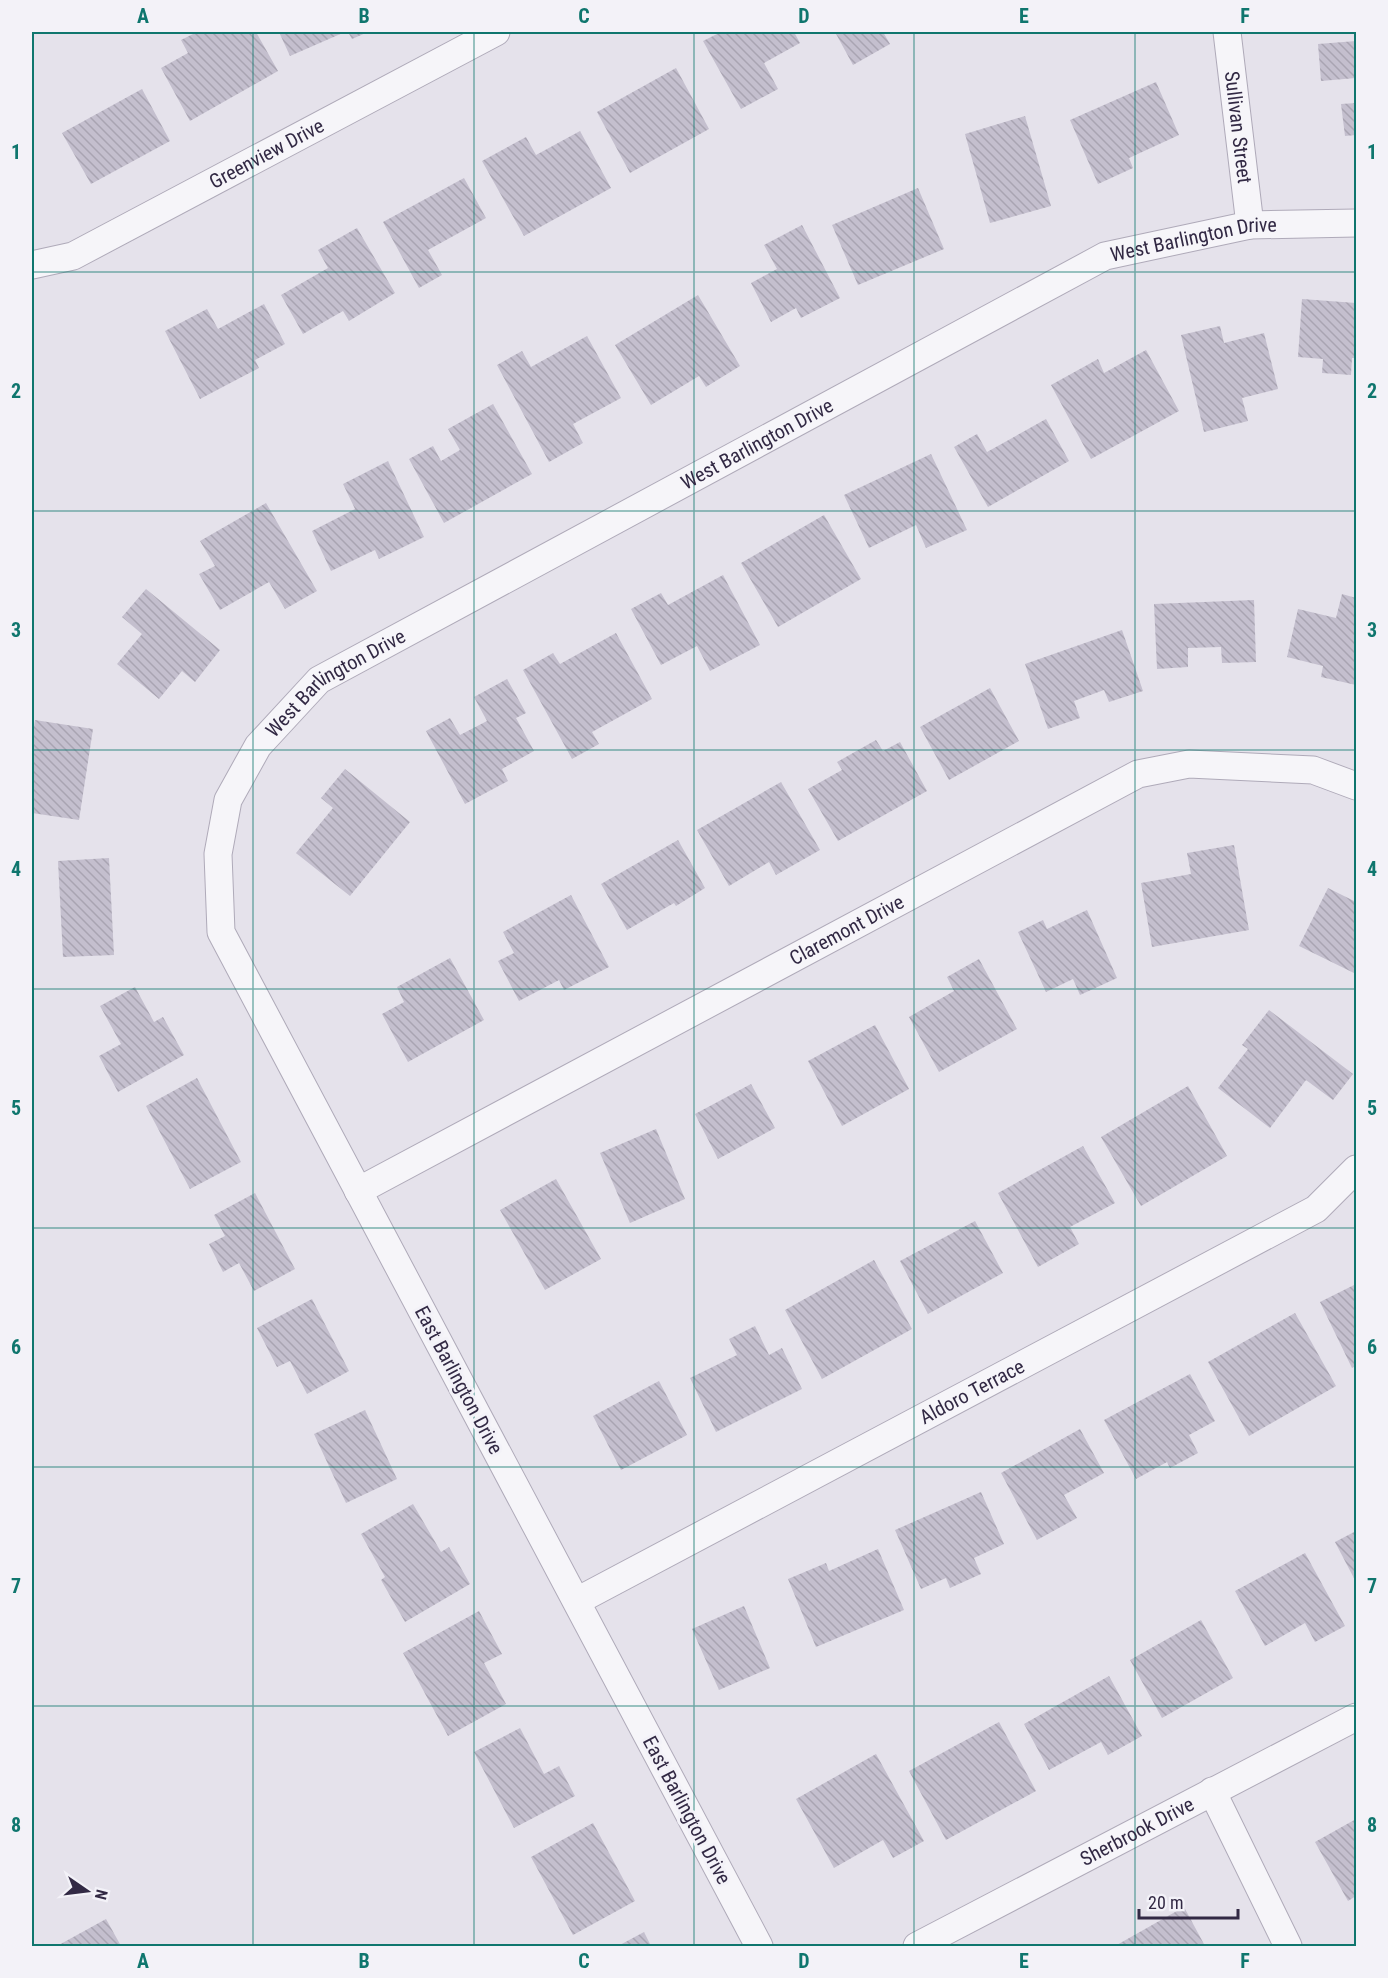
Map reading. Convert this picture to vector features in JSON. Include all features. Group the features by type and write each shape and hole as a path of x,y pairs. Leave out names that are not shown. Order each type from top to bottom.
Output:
{"street":[{"name":"Greenview Drive","path":"32,265 73,256 496,32"},
{"name":"Sullivan Street","path":"1227,32 1250,225"},
{"name":"West Barlington Drive","path":"228,800 258,746 319,680 1105,256 1250,225 1356,223"},
{"name":"Claremont Drive","path":"358,1191 1138,774 1189,764 1313,770 1356,786"},
{"name":"East Barlington Drive","path":"228,800 218,854 221,932 759,1947"},
{"name":"Aldoro Terrace","path":"577,1601 1316,1209 1356,1169"},
{"name":"Sherbrook Drive","path":"917,1947 1356,1717"},
{"path":"1212,1791 1288,1947"}],"building":[{"path":"197,32 256,32 278,71 190,121 161,68 188,53 181,40"},
{"path":"279,32 345,32 290,56"},
{"path":"348,32 368,32 352,39"},
{"path":"721,32 794,32 800,43 764,63 778,89 741,109 703,41"},
{"path":"835,32 883,32 890,44 853,65"},
{"path":"1356,41 1356,78 1321,81 1318,44"},
{"path":"676,68 709,129 630,173 597,112"},
{"path":"1156,82 1179,135 1129,158 1133,168 1098,184 1070,120"},
{"path":"142,89 170,141 91,184 62,133"},
{"path":"1356,103 1356,135 1345,136 1341,104"},
{"path":"1025,116 1051,206 990,223 965,134"},
{"path":"580,131 611,188 524,236 482,161 526,137 536,155"},
{"path":"464,178 486,218 428,250 442,275 419,288 383,222"},
{"path":"918,188 944,249 858,285 832,225"},
{"path":"802,225 840,298 801,318 796,308 771,322 751,283 777,269 764,245"},
{"path":"357,228 395,293 349,321 343,311 303,334 281,295 328,268 318,250"},
{"path":"698,295 740,366 706,387 699,376 651,405 615,345"},
{"path":"1302,299 1356,303 1356,358 1352,358 1351,375 1322,373 1323,359 1298,357"},
{"path":"264,304 285,344 255,360 259,368 200,399 165,331 207,309 218,329"},
{"path":"1220,326 1224,343 1264,333 1278,389 1242,398 1248,421 1204,432 1181,335"},
{"path":"587,336 621,398 573,424 583,443 549,462 497,365 522,351 531,367"},
{"path":"1146,350 1179,411 1091,459 1051,385 1098,359 1104,373"},
{"path":"493,404 532,474 444,523 409,459 433,446 441,461 460,450 448,429"},
{"path":"1046,419 1069,461 988,507 954,447 977,434 987,452"},
{"path":"931,454 967,530 926,548 916,525 869,548 844,495"},
{"path":"388,461 424,537 379,559 375,550 331,571 312,531 355,509 343,484"},
{"path":"266,503 317,591 285,609 269,582 220,610 199,574 215,566 200,541"},
{"path":"824,515 861,579 778,627 741,563"},
{"path":"723,575 760,645 710,671 697,646 661,665 631,609 661,593 668,605"},
{"path":"146,589 220,650 195,682 182,671 159,699 117,664 142,634 122,617"},
{"path":"1342,594 1356,598 1356,685 1321,677 1323,666 1287,657 1298,609 1336,618"},
{"path":"1254,600 1256,662 1222,663 1221,647 1188,648 1188,667 1157,669 1154,604"},
{"path":"1122,630 1143,691 1109,702 1104,690 1074,701 1080,718 1048,729 1025,664"},
{"path":"616,633 652,699 592,732 599,744 572,759 523,670 553,653 560,664"},
{"path":"507,679 526,713 516,718 534,751 502,769 508,781 465,804 426,731 450,718 460,735 487,721 474,697"},
{"path":"990,688 1019,741 949,780 920,727"},
{"path":"35,720 93,729 79,820 32,813 32,741"},
{"path":"876,740 883,751 900,742 927,791 838,841 808,789 842,770 837,762"},
{"path":"345,769 410,822 350,896 296,853 333,808 321,798"},
{"path":"781,782 820,850 776,875 769,862 729,886 697,830"},
{"path":"678,840 705,888 676,906 674,903 627,930 601,884"},
{"path":"1234,845 1249,930 1152,947 1141,883 1191,874 1187,853"},
{"path":"109,858 114,955 63,957 58,861"},
{"path":"1328,888 1356,902 1356,974 1299,946"},
{"path":"571,895 609,967 564,990 559,980 519,1001 498,961 514,953 503,932"},
{"path":"1087,910 1117,978 1080,995 1073,979 1046,992 1018,932 1043,920 1047,929"},
{"path":"450,958 484,1020 408,1062 382,1014 404,1002 397,987"},
{"path":"979,959 1017,1029 939,1072 909,1017 954,991 947,977"},
{"path":"135,987 154,1022 163,1017 184,1055 118,1092 99,1056 121,1044 100,1006"},
{"path":"1269,1010 1353,1074 1333,1100 1306,1080 1270,1128 1218,1088 1248,1049 1242,1045"},
{"path":"875,1025 909,1089 842,1126 808,1061"},
{"path":"197,1078 241,1162 190,1189 146,1106"},
{"path":"751,1084 775,1128 718,1159 695,1114"},
{"path":"1188,1086 1227,1156 1141,1206 1101,1137"},
{"path":"656,1129 685,1199 630,1223 600,1153"},
{"path":"1083,1146 1115,1203 1070,1227 1079,1244 1038,1267 998,1193"},
{"path":"556,1179 601,1259 545,1290 500,1210"},
{"path":"255,1193 295,1269 254,1291 239,1263 223,1272 209,1244 225,1236 214,1215"},
{"path":"975,1221 1003,1273 928,1314 900,1261"},
{"path":"874,1260 912,1329 822,1379 785,1310"},
{"path":"1356,1284 1356,1366 1352,1368 1320,1302"},
{"path":"312,1299 349,1371 307,1394 290,1361 277,1367 257,1328"},
{"path":"1295,1313 1336,1386 1249,1436 1208,1362"},
{"path":"755,1326 769,1355 782,1348 802,1389 716,1432 690,1378 737,1355 729,1339"},
{"path":"1190,1374 1215,1421 1189,1435 1198,1453 1170,1468 1167,1462 1136,1479 1104,1420"},
{"path":"659,1381 687,1435 621,1470 593,1416"},
{"path":"365,1410 397,1479 346,1503 314,1434"},
{"path":"1080,1429 1104,1473 1064,1495 1077,1518 1037,1540 1001,1473"},
{"path":"981,1492 1004,1544 974,1558 981,1574 950,1588 946,1578 921,1589 895,1530"},
{"path":"413,1504 441,1552 449,1547 470,1584 405,1622 381,1580 385,1577 361,1534"},
{"path":"1356,1531 1356,1582 1335,1542"},
{"path":"878,1549 904,1610 816,1647 788,1579 826,1563 829,1571"},
{"path":"1305,1553 1345,1626 1315,1642 1305,1623 1265,1646 1235,1591"},
{"path":"744,1606 770,1668 719,1690 692,1629"},
{"path":"479,1611 502,1654 484,1663 506,1704 448,1736 403,1653"},
{"path":"1201,1620 1233,1678 1162,1718 1130,1660"},
{"path":"1109,1676 1142,1736 1108,1755 1101,1742 1049,1770 1024,1724"},
{"path":"999,1722 1036,1791 946,1840 909,1771"},
{"path":"520,1728 544,1774 559,1766 575,1796 514,1828 474,1752"},
{"path":"876,1754 924,1841 893,1858 883,1840 834,1868 796,1799"},
{"path":"1356,1819 1356,1896 1348,1901 1315,1842"},
{"path":"593,1823 635,1901 573,1935 531,1857"},
{"path":"1184,1907 1205,1946 1115,1946"},
{"path":"106,1919 121,1946 57,1946"},
{"path":"644,1932 651,1946 618,1946"}]}
